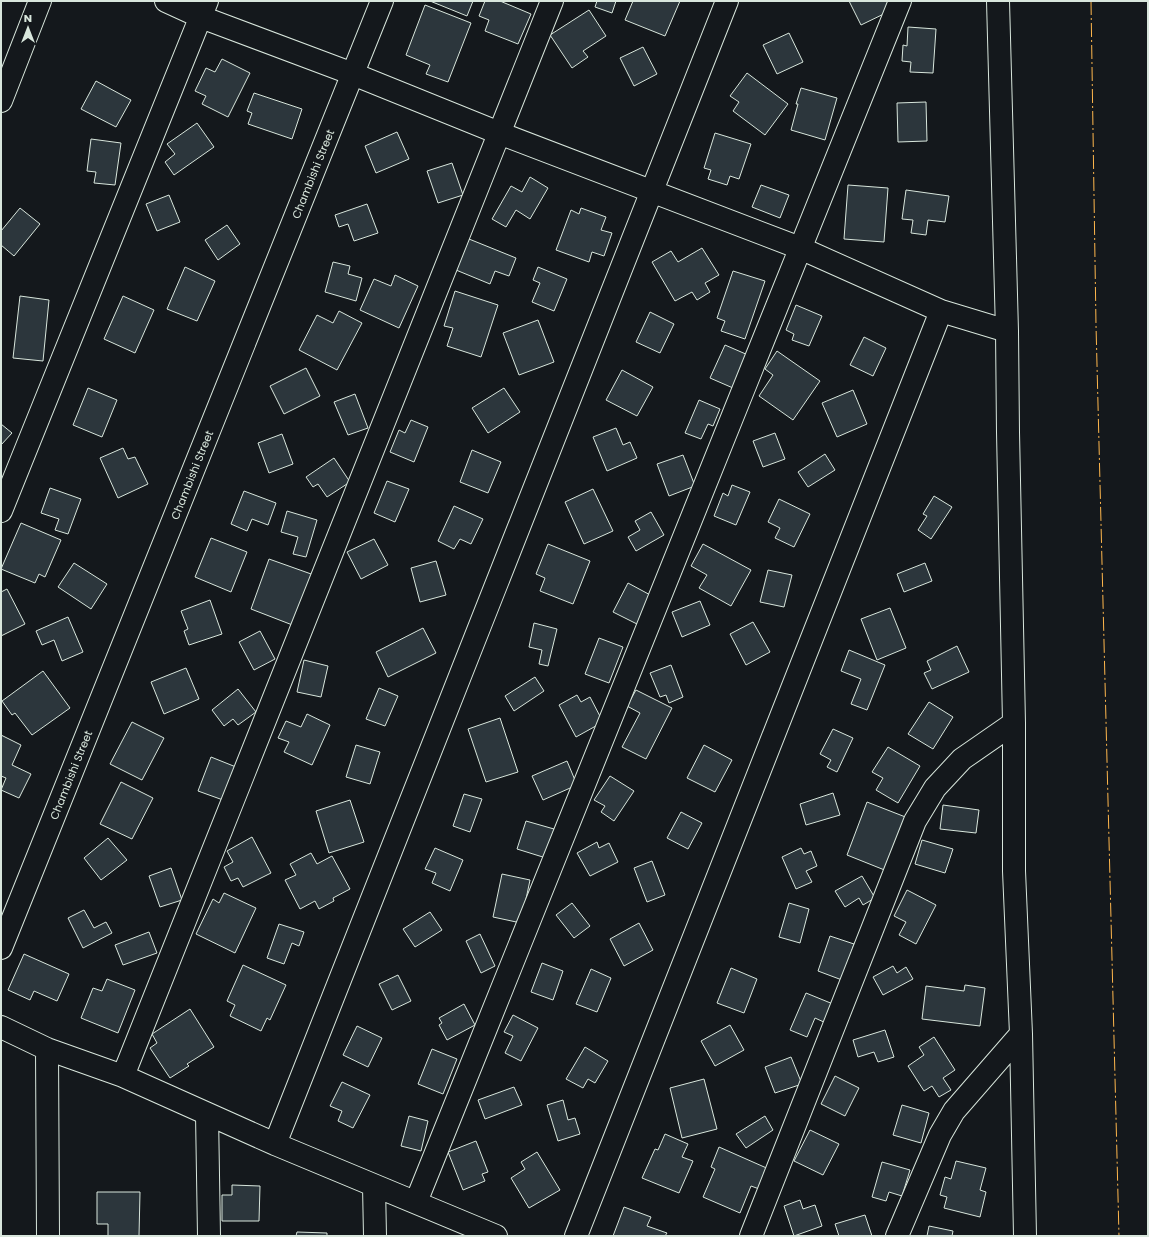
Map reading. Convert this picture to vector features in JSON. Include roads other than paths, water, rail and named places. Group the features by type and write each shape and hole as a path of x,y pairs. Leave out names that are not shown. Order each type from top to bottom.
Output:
{"street":[{"path":"1,101 40,1"},
{"path":"166,1 204,9 353,74 499,133 800,248 941,311 1007,331"},
{"name":"Chambishi Street","path":"1,948 382,1"},
{"path":"123,1076 552,1"},
{"path":"275,1144 727,1"},
{"path":"416,1202 900,1"},
{"path":"998,1 1007,331 1014,723 1014,871 1021,1034 1025,1236"},
{"path":"1,511 204,9"},
{"path":"576,1236 941,311"},
{"path":"751,1236 915,821 935,788 962,759 1014,723"},
{"path":"1,1027 47,1049 123,1076 275,1144 496,1236"},
{"path":"897,1236 940,1135 954,1111 1021,1034"},
{"path":"47,1049 48,1236"},
{"path":"207,1114 209,1236"},
{"path":"374,1186 375,1236"}]}
